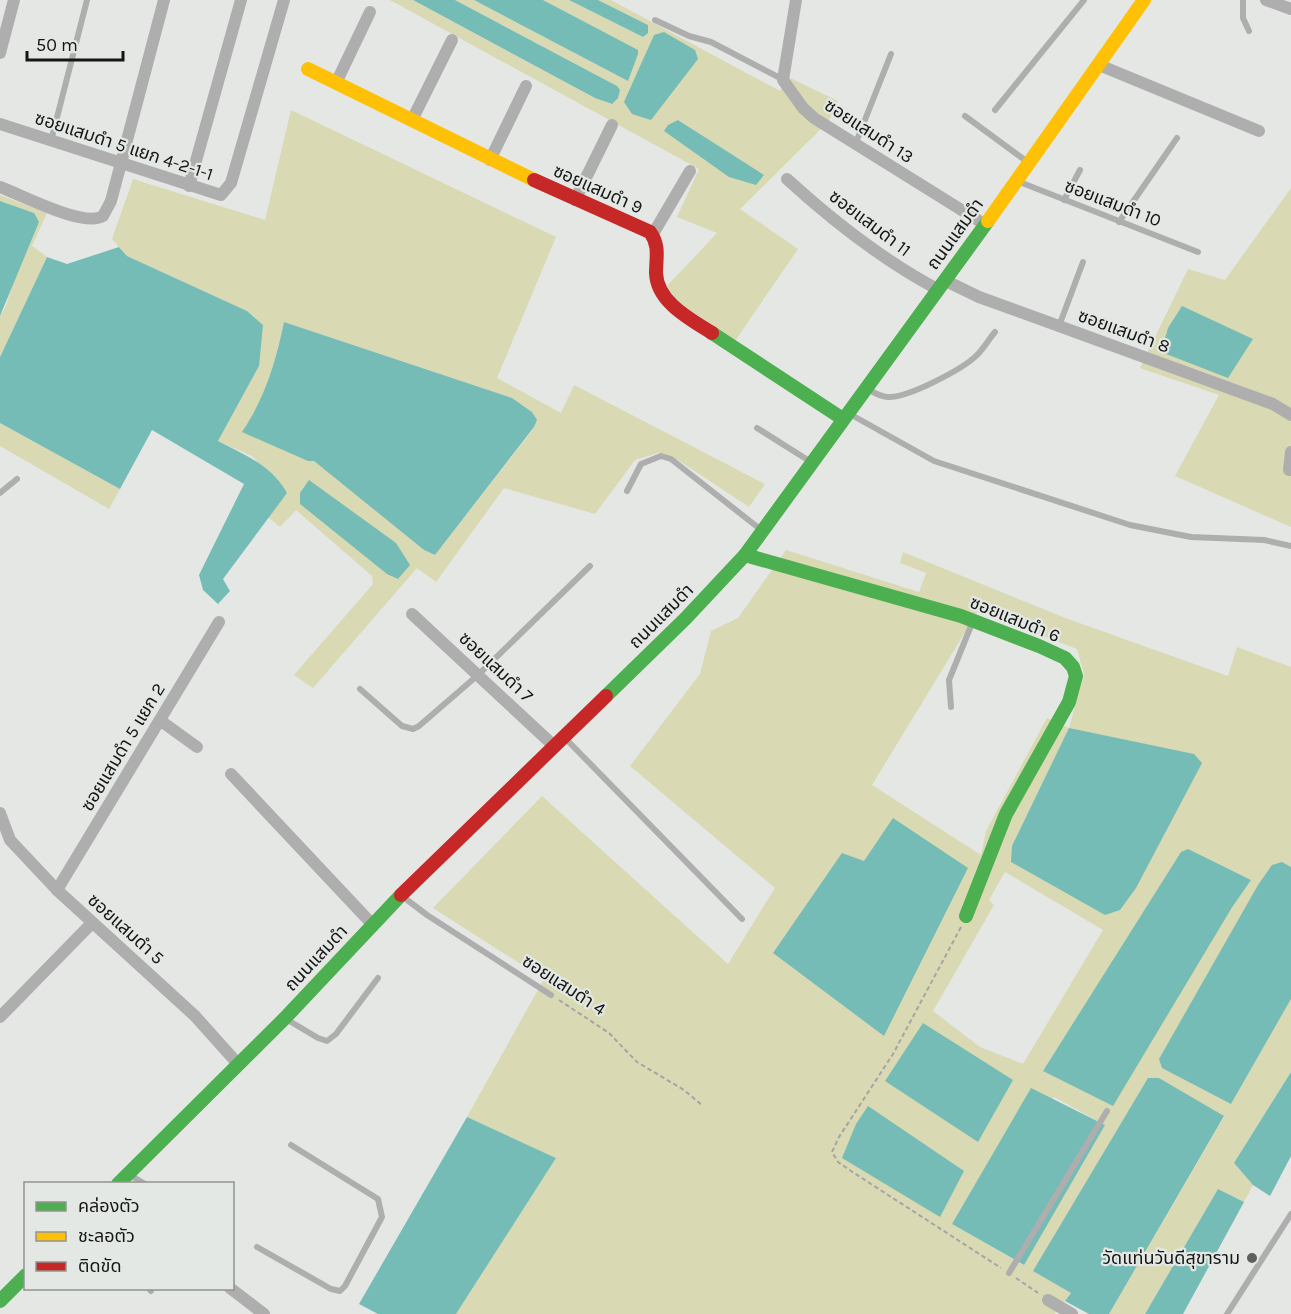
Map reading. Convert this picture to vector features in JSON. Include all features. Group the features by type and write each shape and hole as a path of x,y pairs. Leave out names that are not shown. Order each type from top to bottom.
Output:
{"street":[{"path":"0,53 14,0"},
{"path":"0,187 74,216 98,219 107,210 164,0"},
{"path":"189,186 241,0"},
{"name":"ซอยแสมดำ 5 แยก 4-2-1-1","path":"0,124 221,195 231,183 284,0"},
{"path":"783,80 796,0"},
{"name":"ถนนแสมดำ","path":"123,1179 285,1018 372,924 686,618 745,555 814,464 865,387 1017,181 1143,0"},
{"path":"1266,0 1291,9"},
{"path":"336,83 370,12"},
{"path":"412,120 452,40"},
{"path":"1099,65 1259,131"},
{"name":"ซอยแสมดำ 9","path":"308,69 490,160 652,234 659,246 657,285 666,299 689,318 845,416"},
{"name":"ซอยแสมดำ 13","path":"783,80 803,108 855,146 984,224"},
{"path":"490,160 526,86"},
{"path":"575,200 612,125"},
{"path":"652,234 690,171"},
{"name":"ซอยแสมดำ 11","path":"787,179 830,219 869,248 940,285"},
{"name":"ซอยแสมดำ 8","path":"940,285 979,297 1273,404 1291,415"},
{"path":"1289,470 1291,452"},
{"name":"ซอยแสมดำ 6","path":"745,555 974,621 1065,658 1073,667 1076,676 1069,702 1006,814 966,916"},
{"name":"ซอยแสมดำ 7","path":"412,614 478,675 559,741"},
{"name":"ซอยแสมดำ 5 แยก 2","path":"57,890 219,622"},
{"path":"161,721 197,747"},
{"path":"231,774 372,924"},
{"name":"ซอยแสมดำ 5","path":"0,813 10,840 57,890 195,1016 238,1064"},
{"path":"0,1017 92,923"},
{"path":"0,1300 24,1277"},
{"path":"233,1290 264,1314"},
{"path":"1048,1300 1072,1314"}],"lane":[{"path":"51,141 87,0"},
{"path":"995,110 1084,0"},
{"path":"1243,0 1242,18 1249,31"},
{"path":"655,20 689,36 711,42 783,80"},
{"path":"855,146 891,54"},
{"path":"965,116 1029,164"},
{"path":"1119,222 1177,138"},
{"path":"1064,200 1080,170"},
{"name":"ซอยแสมดำ 10","path":"1017,181 1198,252"},
{"path":"1059,326 1083,262"},
{"path":"865,387 876,394 889,397 904,394 962,367 977,355 995,332"},
{"path":"845,416 934,461 1130,525 1191,537 1264,540 1291,546"},
{"path":"757,428 814,464"},
{"path":"627,492 641,464 660,456 671,459 764,532"},
{"path":"0,493 17,479"},
{"path":"360,688 402,726 413,729 478,675 590,566"},
{"path":"951,707 949,680 974,621"},
{"path":"559,741 742,919"},
{"name":"ซอยแสมดำ 4","path":"402,896 427,915 551,995"},
{"path":"285,1018 327,1041 336,1034 378,978"},
{"path":"1009,1273 1107,1111"},
{"path":"257,1247 331,1289 339,1291 345,1286 382,1217 378,1199 291,1145"},
{"path":"1227,1314 1291,1214"}],"path":[{"path":"966,916 893,1054 839,1137 832,1152 838,1162 851,1171 1048,1300"},
{"name":"ซอยแสมดำ 4","path":"551,995 609,1033 645,1068 684,1090 703,1106"}],"green space":[{"path":"390,0 413,0 595,98 611,104 617,86 455,0 474,0 628,81 637,50 543,0 569,0 643,37 648,25 598,0 611,0 780,91 786,76 838,101 828,122 740,209 798,249 735,341 678,302 667,286 717,233 677,217 699,169","holes":["679,120 741,162 665,132"]},
{"path":"291,110 556,237 497,378 561,413 574,385 765,484 749,507 678,460 658,453 635,460 595,514 504,488 436,582 417,568 313,688 294,675 373,584 372,576 296,510 280,527 268,517 287,493 252,456 218,441 259,366 247,311 127,256 112,239 133,179 265,220","holes":["284,322 512,398 532,412 534,428 435,555 424,550 314,461 243,432 258,406 269,379"]},
{"path":"1291,188 1291,527 1175,476 1219,395 1140,368 1188,269 1225,280"},
{"path":"0,195 47,213 32,246 47,257 0,357 0,316 6,306 34,213 0,201"},
{"path":"0,423 120,489 109,509 0,446"},
{"path":"786,550 919,592 926,573 900,563 903,552 1068,619 1228,676 1237,647 1291,667 1291,867 1282,862 1231,1104 1291,999 1291,1072 1234,1163 1253,1185 1244,1202 1218,1189 1145,1314 1109,1314 1224,1117 1159,1078 1148,1079 1034,1271 1071,1293 1055,1314 456,1314 556,1158 467,1117 544,979 433,908 542,796 728,964 775,888 630,766 700,674 711,631 738,618","holes":["978,611 1077,649 1084,674 1069,728 1047,718 986,831 981,855 872,785","1188,850 1251,880 1231,909","864,861 968,868 883,1035","1005,872 1103,930 1023,1064 980,1047 933,1011 994,905 989,900","1054,1097 1105,1125 1023,1265 952,1224"]}],"water":[{"path":"413,0 455,0 617,86 620,90 618,98 612,104 595,98"},
{"path":"474,0 543,0 638,50 628,81"},
{"path":"569,0 598,0 648,25 648,33 643,37"},
{"path":"664,32 695,50 698,59 651,120 632,114 624,102 654,35"},
{"path":"678,120 764,175 756,185 729,177 664,131 668,125"},
{"path":"0,201 34,213 39,222 0,316"},
{"path":"119,247 127,256 247,311 263,325 259,366 218,441 265,468 281,483 287,493 223,579 230,591 218,604 203,590 199,575 244,484 152,430 120,489 0,423 0,357 47,257 67,264"},
{"path":"1182,306 1253,339 1228,378 1161,352 1168,328"},
{"path":"284,322 512,398 532,412 537,420 534,427 435,555 424,550 314,461 308,461 242,432 269,379"},
{"path":"309,480 396,543 410,565 398,579 387,574 300,504 300,493"},
{"path":"1069,728 1194,754 1202,763 1136,888 1120,910 1105,915 1011,862 1012,846"},
{"path":"893,818 968,868 884,1036 773,953 842,853 864,861"},
{"path":"1188,849 1251,880 1231,909 1113,1106 1043,1071 1181,852"},
{"path":"1282,862 1291,867 1291,999 1231,1104 1162,1068 1159,1059 1258,885 1272,865"},
{"path":"923,1023 1013,1080 978,1142 885,1081"},
{"path":"1291,1072 1291,1156 1270,1196 1253,1185 1234,1163"},
{"path":"1148,1078 1159,1078 1224,1116 1109,1314 1089,1314 1065,1301 1071,1293 1033,1271"},
{"path":"1031,1088 1105,1125 1024,1265 952,1224"},
{"path":"868,1106 964,1171 940,1217 842,1158 856,1124"},
{"path":"467,1117 556,1158 456,1314 378,1314 359,1304"},
{"path":"1218,1189 1244,1202 1183,1314 1145,1314"}],"traffic: fast":[{"path":"606,696 686,618 745,555 988,221"},
{"path":"712,333 843,419"},
{"path":"745,555 961,616 1039,646 1065,658 1073,667 1076,676 1069,702 1006,814 966,916"},
{"path":"120,1182 285,1018 401,895"},
{"path":"0,1301 24,1277"}],"traffic: slow":[{"path":"988,221 1144,0"},
{"path":"308,69 534,180"}],"traffic: jam":[{"path":"534,180 650,232 656,247 656,273 662,293 676,309 712,333"},
{"path":"401,895 606,696"}],"place":[{"name":"วัดแท่นวันดีสุขาราม","path":"1252,1258"}]}
